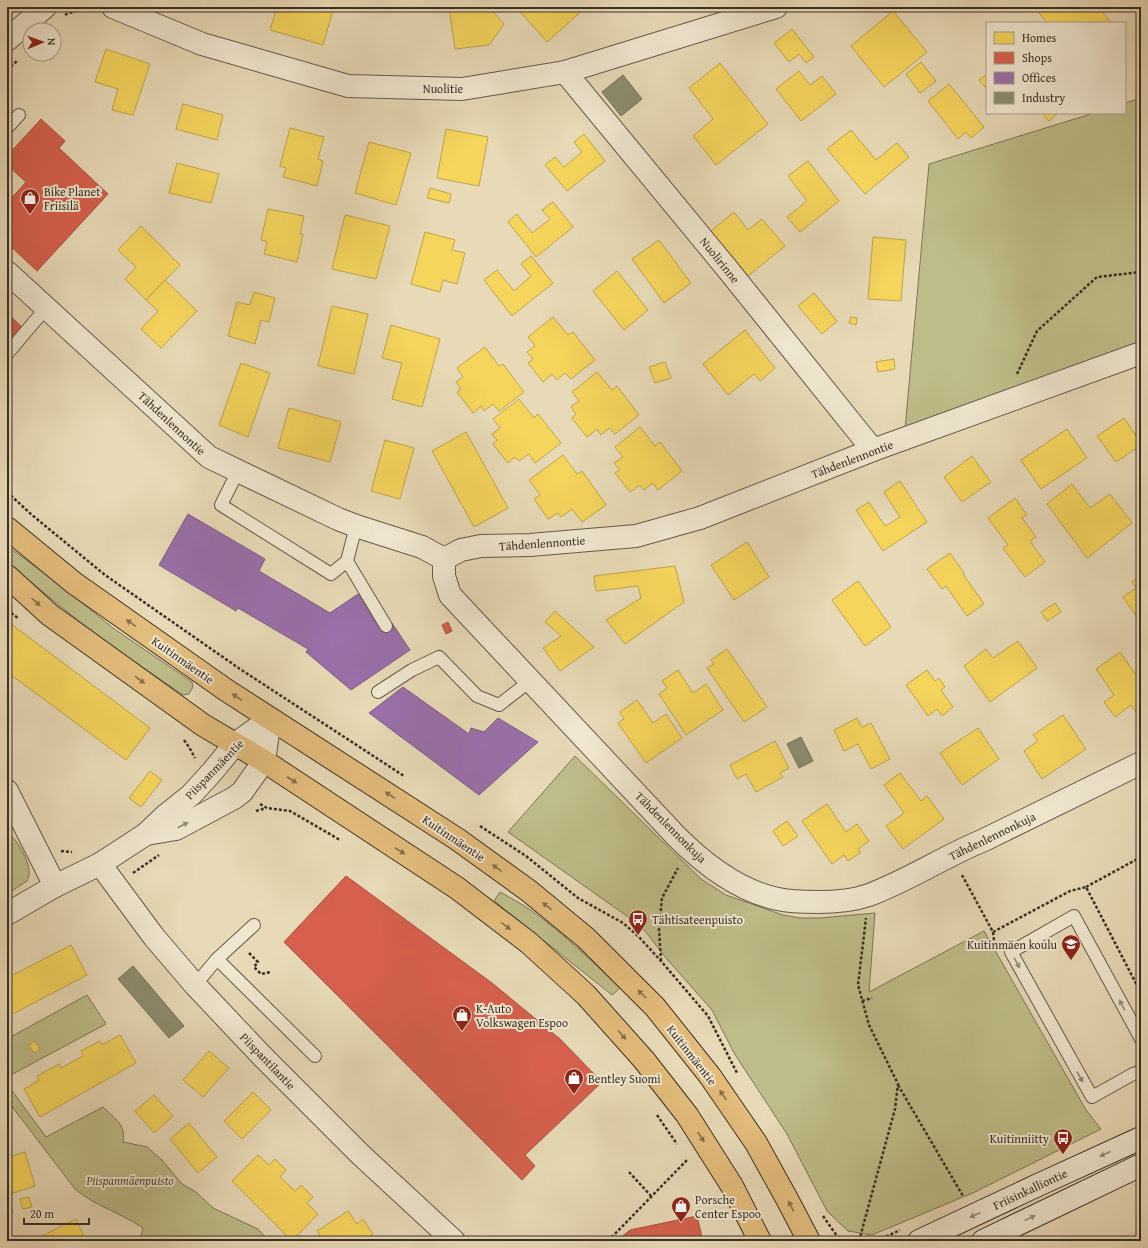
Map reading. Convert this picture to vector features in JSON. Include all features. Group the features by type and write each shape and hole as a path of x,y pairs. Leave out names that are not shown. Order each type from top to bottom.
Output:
{"main road":[{"name":"Kuitinmäentie","path":"7,528 74,583 226,690 457,839 529,891 586,938 654,1007 710,1076 756,1143 809,1241"},
{"path":"7,576 50,615 195,719 264,762 457,888 529,943 586,995 644,1060 687,1115 732,1186 760,1241"}],"street":[{"path":"7,40 44,7"},
{"name":"Nuolitie","path":"113,7 202,44 348,86 462,89 565,72 776,7"},
{"name":"Nuolirinne","path":"565,72 725,266 873,450"},
{"name":"Tähdenlennontie","path":"7,272 209,457 338,519 422,547 444,559 461,550 481,546 530,545 636,536 700,518 873,450 1141,353"},
{"name":"Tähdenlennonkuja","path":"444,559 444,576 450,595 690,850 720,874 749,890 778,900 836,902 867,896 893,885 1141,763"},
{"name":"Piispanmäentie","path":"7,914 55,886 100,864 146,834 166,815 191,795 235,744 270,719"},
{"name":"Piispanmäentie","path":"146,834 176,829 234,798 242,792 264,762 270,719"},
{"path":"7,791 55,886"},
{"name":"Piispantilantie","path":"100,864 154,937 195,984 262,1056 360,1155 454,1241"},
{"name":"Friisinkalliontie","path":"919,1241 1141,1138"},
{"path":"983,1241 1141,1166"}],"lane":[{"path":"7,128 19,115"},
{"path":"7,354 46,308"},
{"path":"238,472 221,505 331,574 347,561 356,526"},
{"path":"347,561 386,626"},
{"path":"378,692 412,670 439,657 477,696 499,705 530,681"},
{"path":"1141,1039 1074,916 1011,952 1092,1097 1141,1071"},
{"path":"195,984 217,959 254,925"},
{"path":"217,959 315,1056"}],"path":[{"path":"1010,400 1017,373 1037,331 1097,277 1141,272"},
{"path":"186,742 199,765 212,772"},
{"path":"192,760 193,755"},
{"path":"242,792 267,808 290,811 343,842"},
{"path":"56,850 77,852"},
{"path":"661,961 659,929 662,898 682,859 690,850"},
{"path":"1086,887 1141,857"},
{"path":"867,896 867,911 858,985 868,1025 898,1084 966,1200"},
{"path":"258,962 254,967 257,971 262,974 271,972"},
{"path":"862,1001 872,998"},
{"path":"859,1241 896,1109 898,1084"},
{"path":"656,1114 679,1146"},
{"path":"683,1153 692,1166"},
{"path":"608,1241 688,1159"},
{"path":"629,1172 651,1196"}],"green space":[{"path":"1141,98 1141,343 905,429 929,164 1091,114 1126,114 1126,103"},
{"path":"7,546 55,581 113,628 192,682 193,687 189,694 183,695 125,655 80,622 7,563"},
{"path":"575,756 701,879 726,895 783,915 800,918 820,918 875,913 869,992 984,931 1086,1110 1101,1129 975,1192 872,1235 848,1231 827,1211 787,1134 734,1053 712,1010 666,958 641,926 508,832"},
{"path":"11,836 23,852 29,867 29,874 27,881 7,894 7,838"},
{"path":"500,892 528,908 567,938 620,988 612,995 494,901"},
{"path":"87,995 106,1024 7,1077 7,1039"},
{"name":"Piispanmäenpuisto","path":"7,1084 46,1137 103,1107 119,1122 123,1131 123,1142 147,1147 162,1160 182,1184 196,1192 213,1208 258,1229 269,1241 140,1241 143,1228 91,1200 75,1189 7,1100"}],"building: Homes":[{"path":"277,7 334,7 323,45 270,30"},
{"path":"449,7 489,7 504,24 489,45 455,49"},
{"path":"516,7 586,7 547,42"},
{"path":"1038,7 1099,7 1110,22 1046,22 1036,9"},
{"path":"893,11 927,52 884,87 851,46"},
{"path":"792,29 814,57 806,63 799,54 789,62 774,43"},
{"path":"106,49 150,64 133,115 112,110 118,89 95,82"},
{"path":"921,62 936,81 920,93 906,74"},
{"path":"720,63 768,124 716,165 693,136 713,119 689,88"},
{"path":"799,71 810,85 822,76 836,94 801,121 776,89"},
{"path":"986,75 986,88 979,80"},
{"path":"949,84 984,127 971,138 966,132 958,139 928,101"},
{"path":"183,104 223,115 217,140 176,129"},
{"path":"1043,114 1057,114 1049,121"},
{"path":"290,128 324,137 318,159 323,161 317,186 283,177 286,168 280,166"},
{"path":"446,129 488,137 479,186 437,178"},
{"path":"851,130 876,160 897,143 909,157 865,194 827,149"},
{"path":"584,134 605,161 567,191 545,165 555,157 564,167 582,152 574,142"},
{"path":"369,142 411,153 396,205 355,193"},
{"path":"808,161 839,201 800,232 787,217 807,201 788,176"},
{"path":"177,163 219,174 211,203 169,193"},
{"path":"430,188 451,194 449,203 427,198"},
{"path":"553,202 573,227 536,257 508,222 517,214 532,233 550,219 542,210"},
{"path":"268,209 304,216 300,234 303,234 297,262 264,254 267,242 261,240"},
{"path":"734,212 748,230 762,219 785,246 748,276 711,231"},
{"path":"345,215 390,226 376,279 332,269"},
{"path":"141,226 180,265 146,300 125,279 136,267 118,250"},
{"path":"425,232 455,240 452,250 465,253 457,284 443,280 440,292 411,284"},
{"path":"873,237 906,240 901,301 868,299"},
{"path":"659,240 691,283 664,303 632,259"},
{"path":"531,256 553,283 512,316 484,280 497,270 514,291 531,276 521,264"},
{"path":"617,271 648,310 624,330 593,291"},
{"path":"165,280 197,311 161,348 141,329 158,311 146,300"},
{"path":"254,292 275,298 269,322 261,320 255,344 228,336 237,302 250,305"},
{"path":"814,293 837,321 822,334 798,306"},
{"path":"332,306 368,314 354,374 318,366"},
{"path":"553,317 568,335 573,332 595,360 571,379 565,373 557,380 552,374 543,382 528,363 533,359 527,352 535,346 528,337"},
{"path":"851,317 857,318 856,325 849,323"},
{"path":"391,325 440,339 422,407 392,399 402,363 382,358"},
{"path":"745,330 775,368 760,381 754,374 728,395 703,364"},
{"path":"485,347 499,366 503,364 524,392 499,411 493,404 484,411 481,406 473,413 457,392 461,389 456,382 463,377 457,368"},
{"path":"894,359 895,369 878,372 876,362"},
{"path":"665,362 671,378 655,383 649,367"},
{"path":"241,363 270,373 248,437 219,425"},
{"path":"597,372 612,390 617,386 639,415 615,434 609,428 601,435 597,429 587,437 572,418 576,414 571,407 579,401 572,392"},
{"path":"519,399 534,418 538,414 561,443 535,463 529,454 519,461 515,457 508,463 493,444 497,440 492,434 500,428 493,419"},
{"path":"289,408 341,422 330,462 278,448"},
{"path":"1124,418 1141,445 1116,462 1097,436"},
{"path":"640,427 655,446 660,442 682,471 658,490 653,483 644,490 640,485 630,492 615,473 620,470 614,463 623,457 615,447"},
{"path":"1067,429 1087,458 1041,489 1021,460"},
{"path":"466,432 508,508 474,527 432,451"},
{"path":"385,440 414,448 400,499 371,491"},
{"path":"563,455 577,474 582,471 606,505 582,522 572,509 561,517 558,513 548,519 534,499 540,495 529,480"},
{"path":"972,456 991,482 962,502 944,477"},
{"path":"900,481 927,522 883,551 856,510 869,502 885,526 900,517 884,492"},
{"path":"1072,484 1090,508 1110,494 1132,523 1087,558 1047,504"},
{"path":"1015,498 1027,515 1022,518 1036,537 1030,541 1045,562 1025,577 1003,548 1008,545 988,518"},
{"path":"747,542 769,577 734,600 711,565"},
{"path":"950,553 984,604 967,616 946,586 942,589 927,569"},
{"path":"675,566 684,602 625,644 606,620 641,598 638,586 596,591 594,576"},
{"path":"1141,576 1141,623 1123,597 1136,588 1132,582"},
{"path":"858,581 891,627 865,646 832,600"},
{"path":"1055,603 1061,612 1047,621 1041,612"},
{"path":"555,611 594,647 560,671 543,648 561,636 545,622"},
{"path":"7,621 150,728 126,760 7,672"},
{"path":"1018,641 1037,668 990,702 964,666 986,649 993,658"},
{"path":"727,649 767,707 744,722 707,668 714,664 711,660"},
{"path":"1120,652 1141,682 1141,719 1131,705 1115,717 1104,702 1114,695 1096,669"},
{"path":"678,670 693,693 706,684 723,710 686,735 659,694 667,688 662,681"},
{"path":"927,670 935,681 939,678 945,687 941,690 953,707 942,716 937,709 928,716 906,685"},
{"path":"637,700 653,723 666,714 682,738 646,763 618,723 624,719 620,712"},
{"path":"1063,715 1086,749 1042,779 1024,751 1038,741 1033,735"},
{"path":"857,718 862,727 871,723 890,759 871,769 858,744 844,751 834,730"},
{"path":"978,728 999,759 962,785 940,753"},
{"path":"775,741 789,768 780,773 783,777 756,792 746,774 737,779 730,765"},
{"path":"150,771 162,780 141,807 129,798"},
{"path":"900,773 921,801 927,796 944,819 903,849 886,826 904,813 884,785"},
{"path":"827,804 846,832 857,824 869,841 858,849 861,852 848,861 844,855 832,864 802,821"},
{"path":"787,821 798,836 783,846 773,831"},
{"path":"71,945 87,975 7,1017 7,978"},
{"path":"120,1035 136,1063 40,1117 24,1089 39,1080 37,1076 59,1064 61,1068 83,1056 81,1051 100,1041 102,1045"},
{"path":"35,1041 40,1049 34,1053 29,1045"},
{"path":"209,1051 229,1068 203,1097 183,1080"},
{"path":"253,1092 271,1110 242,1139 224,1121"},
{"path":"154,1095 173,1116 154,1133 135,1111"},
{"path":"189,1123 217,1157 198,1173 170,1139"},
{"path":"25,1152 35,1186 7,1195 7,1158"},
{"path":"258,1155 269,1165 275,1159 286,1170 280,1177 295,1191 301,1185 313,1197 307,1203 318,1214 292,1241 232,1181"},
{"path":"29,1197 32,1207 23,1209 20,1199"},
{"path":"10,1203 13,1213 7,1215 7,1204"},
{"path":"348,1211 357,1224 363,1219 373,1234 366,1239 368,1241 324,1241 317,1231"},
{"path":"76,1219 86,1241 22,1241 32,1236 34,1240"}],"building: Shops":[{"path":"41,119 65,141 59,148 108,194 37,271 7,243 7,203 26,182 7,165 7,156"},
{"path":"7,313 22,327 7,343"},
{"path":"448,622 452,631 446,634 442,625"},
{"name":"K-Auto Volkswagen Espoo","path":"346,876 492,983 560,1039 602,1082 525,1155 535,1166 522,1180 284,942"},
{"name":"Porsche Center Espoo","path":"697,1216 703,1241 620,1241 620,1238 630,1230"}],"building: Offices":[{"path":"188,514 265,559 259,571 330,613 358,594 381,630 392,623 410,650 351,690 306,652 308,649 238,608 236,611 159,565"},
{"path":"403,687 469,734 471,728 484,732 498,718 538,742 479,795 369,713"}],"building: Industry":[{"path":"623,75 642,99 621,116 602,92"},
{"path":"801,737 813,761 799,768 787,744"},
{"path":"133,966 184,1026 169,1038 118,979"}],"place":[{"name":"Bike Planet Friisilä","path":"30,215"},
{"name":"Tähtisateenpuisto","path":"638,936"},
{"name":"Kuitinmäen koulu","path":"1071,961"},
{"name":"K-Auto Volkswagen Espoo","path":"462,1032"},
{"name":"Bentley Suomi","path":"574,1095"},
{"name":"Kuitinniitty","path":"1063,1155"},
{"name":"Porsche Center Espoo","path":"681,1223"}]}
